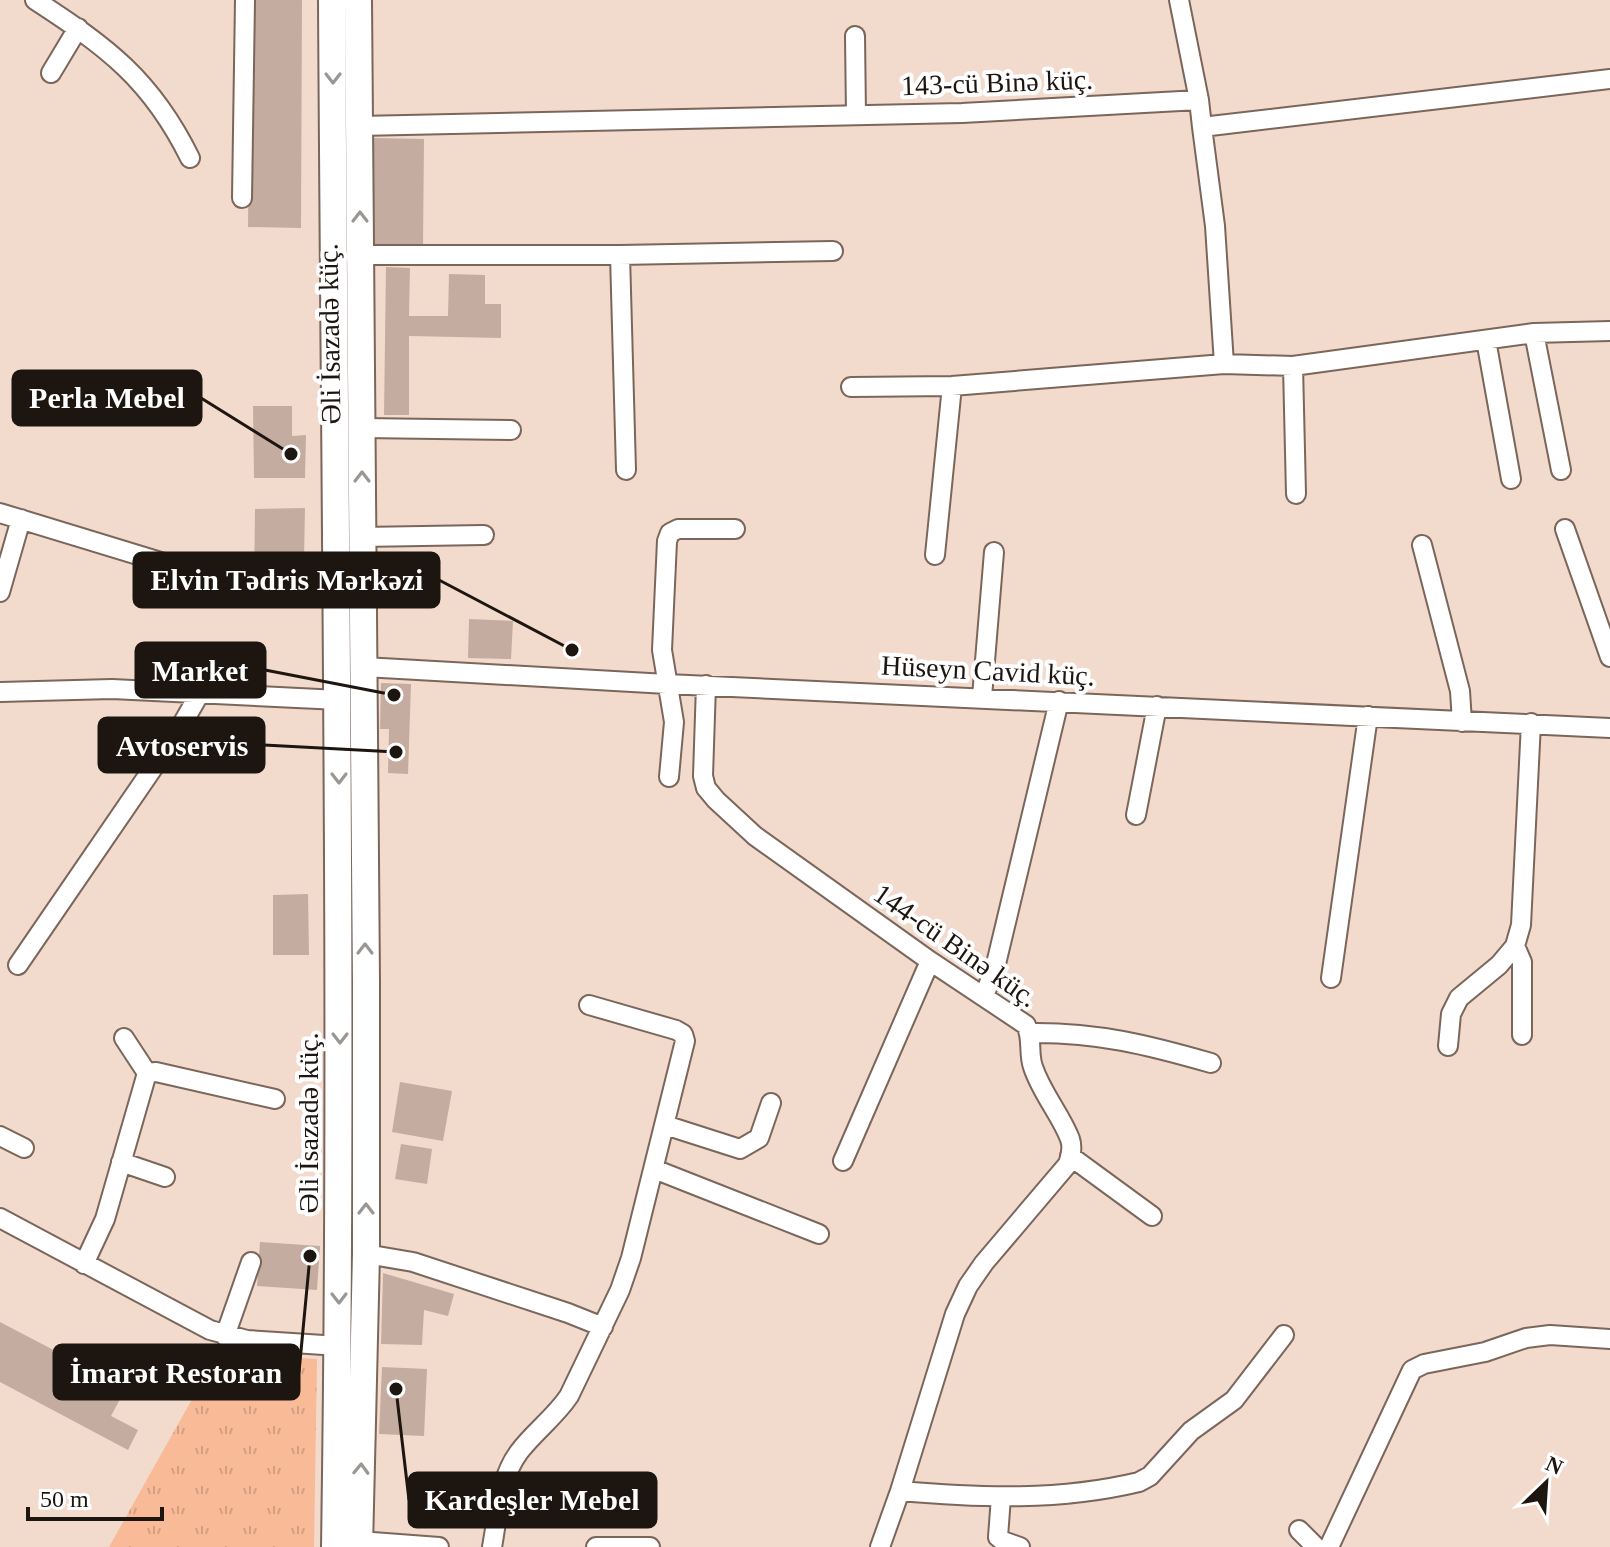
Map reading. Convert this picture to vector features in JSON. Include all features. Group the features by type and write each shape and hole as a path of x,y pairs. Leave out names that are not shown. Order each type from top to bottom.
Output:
{"main road":[{"name":"Əli İsazadə küç.","path":"332,0 351,666"},
{"name":"Əli İsazadə küç.","path":"351,666 361,537 358,0"},
{"path":"351,666 351,700"},
{"name":"Əli İsazadə küç.","path":"351,700 366,1254 352,1347"},
{"name":"Əli İsazadə küç.","path":"351,700 351,1545"}],"street":[{"path":"35,0 124,64 173,124 190,158"},
{"path":"242,198 245,0"},
{"path":"1179,0 1199,100 1215,226 1224,364"},
{"path":"51,73 78,28"},
{"path":"855,36 856,115"},
{"path":"1202,127 1610,79"},
{"name":"143-cü Binə küç.","path":"359,126 962,113 1199,100"},
{"path":"360,255 833,251"},
{"path":"620,255 626,470"},
{"path":"851,387 952,386 1224,364 1293,366 1534,333 1610,331"},
{"path":"1534,333 1561,470"},
{"path":"1486,340 1511,479"},
{"path":"1293,366 1296,494"},
{"path":"935,555 952,386"},
{"path":"362,428 511,430"},
{"path":"0,513 233,584"},
{"path":"0,592 21,519"},
{"path":"669,777 674,722 662,650 667,541 670,533 678,529 735,529"},
{"path":"1565,529 1610,657"},
{"path":"361,537 484,535"},
{"path":"1422,545 1460,691 1462,722"},
{"path":"982,697 994,552"},
{"name":"Hüseyn Cavid küç.","path":"351,666 667,684 1610,728"},
{"name":"144-cü Binə küç.","path":"706,685 703,776 706,788 755,836 930,961 1026,1025 1030,1033 1030,1059 1041,1091 1069,1138 1070,1156"},
{"path":"0,692 112,689 351,700"},
{"path":"18,965 177,733 200,693"},
{"path":"984,996 995,968 1059,701"},
{"path":"1136,815 1157,706"},
{"path":"1331,978 1368,716"},
{"path":"1448,1046 1451,1014 1459,998 1499,965 1515,946 1521,925 1531,723"},
{"path":"1515,946 1522,962 1522,1035"},
{"path":"843,1161 930,961"},
{"path":"492,1547 509,1468 520,1450 564,1403 603,1327 631,1258 685,1041 683,1034 589,1005"},
{"path":"1030,1033 1080,1034 1138,1042 1211,1063"},
{"path":"84,1264 105,1219 147,1073 124,1038"},
{"path":"147,1073 156,1072 275,1099"},
{"path":"665,1125 740,1149 759,1138 771,1103"},
{"path":"0,1136 24,1148"},
{"path":"880,1547 955,1314 968,1286 1063,1170 1070,1156 1152,1216"},
{"path":"121,1162 165,1177"},
{"path":"654,1169 819,1234"},
{"path":"0,1218 191,1321 225,1336 352,1347"},
{"path":"366,1254 413,1262 603,1327"},
{"path":"225,1336 251,1262"},
{"path":"900,1491 1045,1497 1139,1482 1150,1476 1191,1431 1234,1400 1284,1335"},
{"path":"1329,1547 1412,1370 1424,1364 1485,1352 1526,1338 1550,1335 1610,1339"},
{"path":"1001,1497 998,1537 1020,1547"},
{"path":"1299,1530 1316,1547"},
{"path":"351,1545 439,1547"},
{"path":"596,1547 650,1547"}],"green space":[{"path":"218,1353 317,1359 314,1547 109,1547"}],"building":[{"path":"250,0 302,0 301,228 248,227"},
{"path":"373,138 424,139 423,246 373,246"},
{"path":"386,267 410,268 409,316 448,316 449,274 485,275 485,304 501,304 501,338 409,336 409,415 384,415"},
{"path":"253,406 292,406 292,436 306,435 305,478 254,478"},
{"path":"305,508 303,608 254,588 255,509"},
{"path":"469,619 513,621 511,659 468,658"},
{"path":"381,683 411,684 408,774 388,773 389,729 380,729"},
{"path":"308,894 309,955 273,955 273,895"},
{"path":"400,1082 452,1091 443,1141 392,1132"},
{"path":"401,1144 432,1149 427,1184 395,1179"},
{"path":"260,1242 320,1246 317,1290 257,1286"},
{"path":"383,1273 454,1294 448,1316 424,1310 422,1345 381,1344"},
{"path":"0,1322 126,1388 111,1416 138,1430 128,1450 0,1382"},
{"path":"382,1367 427,1369 424,1436 379,1434"}],"place":[{"name":"Perla Mebel","path":"291,454"},
{"name":"Elvin Tədris Mərkəzi","path":"572,650"},
{"name":"Market","path":"394,695"},
{"name":"Avtoservis","path":"396,752"},
{"name":"İmarət Restoran","path":"310,1256"},
{"name":"Kardeşler Mebel","path":"396,1389"}]}
